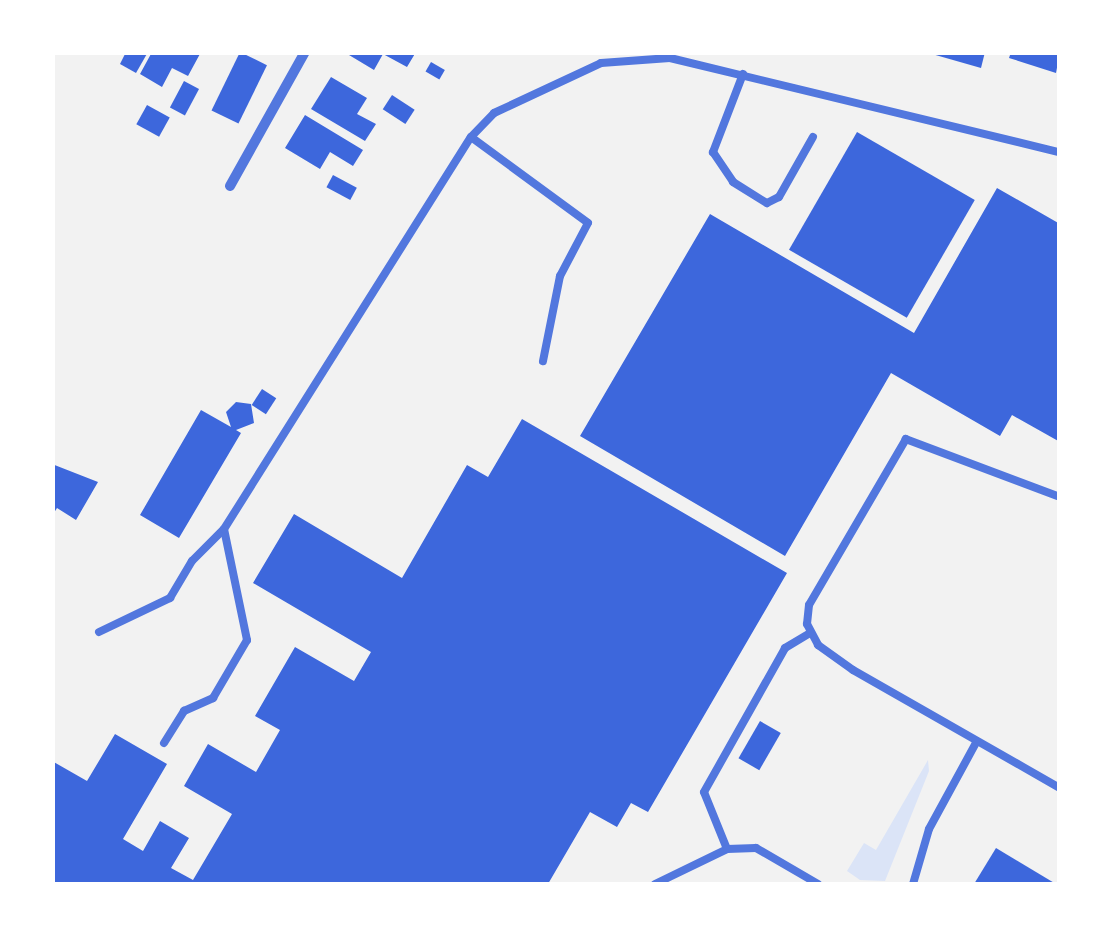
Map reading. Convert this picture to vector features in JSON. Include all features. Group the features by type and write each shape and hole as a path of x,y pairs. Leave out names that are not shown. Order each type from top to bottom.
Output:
{"street":[{"path":"230,186 305,52"}],"lane":[{"path":"99,632 170,598 192,561 224,529 471,137 494,113 601,63 670,58 1060,152"},
{"path":"744,74 713,152 733,182 767,203 779,197 813,136"},
{"path":"471,137 588,223 560,276 543,361"},
{"path":"1060,497 906,439 809,605 810,633 853,670 1060,788"},
{"path":"164,743 184,711 214,698 247,640 224,529"},
{"path":"728,849 704,792 785,648 810,633"},
{"path":"912,884 928,829 977,741"},
{"path":"655,884 728,849 756,848 806,881 818,884"}],"shaded area":[{"path":"928,760 929,771 885,881 860,880 847,871 864,843 876,850"}],"building":[{"path":"126,52 148,52 136,73 120,64"},
{"path":"152,52 201,52 188,76 172,68 162,87 140,74"},
{"path":"240,52 267,65 238,124 212,110"},
{"path":"344,52 416,52 407,67 383,54 374,70"},
{"path":"925,52 985,52 981,68"},
{"path":"1011,52 1060,52 1056,73 1009,58"},
{"path":"431,62 445,70 439,80 426,72"},
{"path":"331,77 367,98 357,114 376,124 365,141 311,109"},
{"path":"184,81 199,89 185,115 170,107"},
{"path":"392,95 415,110 405,124 383,109"},
{"path":"147,105 170,118 159,137 136,124"},
{"path":"305,115 363,150 353,166 330,152 320,169 285,148"},
{"path":"857,132 975,200 907,318 789,250"},
{"path":"333,175 357,188 350,200 326,187"},
{"path":"997,188 1060,224 1060,442 1012,415 1000,436 891,373 785,556 580,436 710,214 914,333"},
{"path":"262,389 276,398 266,414 252,405"},
{"path":"236,402 251,404 254,423 236,430 241,433 179,538 140,515 201,410 231,427 226,412"},
{"path":"522,419 787,573 648,812 631,803 617,827 590,812 548,884 52,884 52,761 87,781 115,734 167,764 123,839 143,851 160,821 189,838 171,868 193,880 232,814 184,786 208,744 256,772 280,730 255,716 295,647 354,681 371,652 253,583 294,514 402,578 467,465 488,477"},
{"path":"52,464 98,482 76,520 57,508 52,516"},
{"path":"760,721 781,733 759,770 738,758"},
{"path":"996,848 1056,884 974,884"}]}
